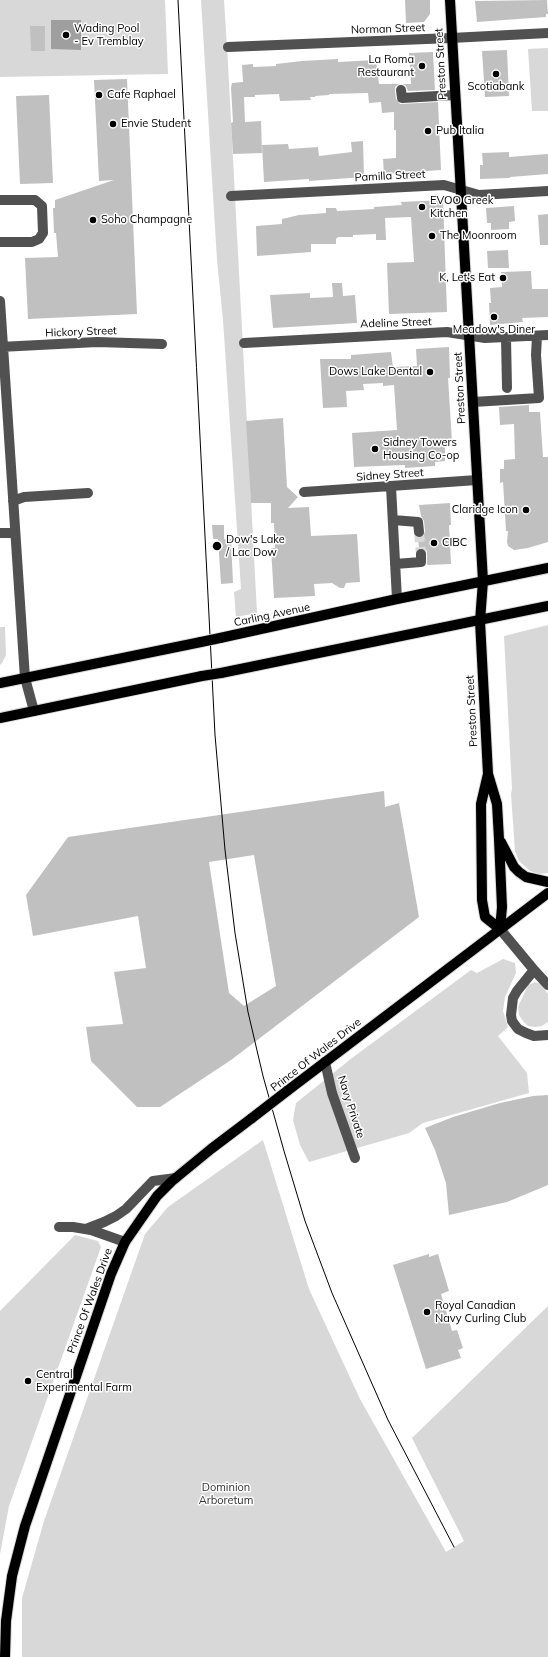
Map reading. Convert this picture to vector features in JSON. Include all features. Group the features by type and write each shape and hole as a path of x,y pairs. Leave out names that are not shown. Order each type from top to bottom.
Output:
{"main road":[{"name":"Preston Street","path":"450,0 483,581 480,621 488,774 497,804 499,839 502,906 500,929"},
{"name":"Carling Avenue","path":"0,683 548,568"},
{"path":"0,718 548,606"},
{"name":"Preston Street","path":"488,774 481,804 482,900 485,917 500,929"},
{"path":"499,839 514,867 519,872 526,877 548,882"},
{"name":"Prince Of Wales Drive","path":"5,1657 6,1621 12,1576 26,1526 111,1274 125,1242 157,1196 176,1178 252,1118 548,893"}],"street":[{"name":"Norman Street","path":"228,48 548,33"},
{"path":"401,90 402,98 455,95"},
{"name":"Pamilla Street","path":"232,196 444,185 479,195 548,191"},
{"path":"0,200 35,200 42,206 43,233 39,239 32,242 0,242"},
{"path":"0,301 25,678 34,711"},
{"name":"Adeline Street","path":"244,342 447,332 485,338 548,335"},
{"path":"473,402 539,398 536,355 537,336"},
{"path":"506,338 507,388"},
{"name":"Hickory Street","path":"2,346 98,342 162,344"},
{"name":"Sidney Street","path":"304,492 477,480"},
{"path":"391,487 397,599"},
{"path":"13,501 24,497 88,493"},
{"path":"393,520 418,522 420,532"},
{"path":"0,533 15,533"},
{"path":"396,564 421,562 421,554"},
{"path":"500,929 548,985"},
{"path":"534,970 513,998 511,1015 512,1021 518,1029 526,1033 534,1036 548,1035"},
{"name":"Navy Private","path":"325,1062 332,1092 355,1158"},
{"path":"86,1229 116,1216 126,1209 153,1181 176,1178"},
{"path":"59,1227 86,1229 125,1242"}],"green space":[{"path":"0,0 165,0 168,74 0,77"},
{"path":"201,0 224,0 228,64 257,613 236,617 234,592 241,589 223,320 217,260"},
{"path":"548,48 548,111 532,111 528,49"},
{"path":"548,625 548,873 539,874 530,871 519,861 515,851 504,636"},
{"path":"0,627 5,627 6,655 0,665"},
{"path":"503,959 515,963 516,973 505,997 503,1011 508,1027 498,1036 527,1073 529,1093 423,1123 409,1133 309,1162 300,1145 293,1120 296,1103 352,1058 471,970 477,973"},
{"path":"535,982 541,984 548,994 548,1022 542,1026 535,1027 528,1026 523,1021 519,1015 518,1007 528,985"},
{"name":"Dominion Arboretum","path":"263,1140 309,1289 360,1399 446,1552 464,1541 412,1438 548,1306 548,1657 22,1657 22,1598 44,1521 145,1234 168,1207"},
{"path":"75,1235 98,1241 101,1247 9,1506 0,1554 0,1311"}],"shaded area":[{"name":"Wading Pool - Ev Tremblay","path":"51,20 81,20 81,50 51,49"}],"building":[{"path":"405,0 430,0 430,14 424,22 406,23"},
{"path":"547,0 548,14 546,14 546,17 477,22 475,1"},
{"path":"30,26 45,26 45,51 31,51"},
{"name":"Scotiabank","path":"507,50 509,96 485,97 482,51"},
{"name":"La Roma Restaurant","path":"433,52 435,90 408,91 406,86 403,84 411,84 409,53"},
{"path":"338,59 338,62 376,60 379,84 399,84 395,87 395,91 396,99 400,104 438,102 441,170 384,174 383,159 396,158 396,130 394,130 394,112 382,113 381,102 369,103 368,93 329,94 310,97 311,100 280,101 279,94 244,97 245,122 261,121 262,153 233,154 231,88 232,83 243,82 242,65 253,64 253,67 276,66 276,64 302,61"},
{"path":"127,79 137,314 28,319 25,258 58,257 56,233 54,233 53,208 55,208 55,200 114,180 99,181 94,80"},
{"path":"49,95 53,183 20,184 16,96"},
{"path":"363,141 364,177 309,181 309,179 264,182 262,145 288,144 289,149 318,147 319,156 352,152 351,142"},
{"path":"509,152 509,157 548,154 548,174 510,178 480,179 480,165 483,165 482,153"},
{"path":"443,200 447,312 389,314 387,263 414,262 411,217 385,218 386,240 376,240 376,234 353,235 353,237 338,237 336,239 336,244 311,244 311,252 257,256 256,226 282,224 282,219 299,215 326,213 326,208 336,208 337,211 374,209 374,207 402,205 401,202"},
{"path":"514,206 515,221 509,222 509,229 491,230 491,223 487,223 486,208"},
{"path":"548,214 548,245 540,245 538,215"},
{"path":"508,250 509,268 488,268 487,251"},
{"path":"531,271 532,289 548,289 548,317 522,318 523,322 490,325 490,288 502,287 501,272"},
{"path":"332,283 342,283 343,296 355,295 357,323 273,328 270,295 310,293 310,298 333,297"},
{"path":"449,347 450,378 448,378 452,442 445,443 445,461 435,462 435,466 405,468 405,465 354,467 352,433 397,430 394,385 383,386 383,383 363,384 364,390 346,391 347,407 323,408 320,359 351,359 351,355 391,352 393,367 417,366 416,349"},
{"path":"529,405 529,412 540,412 543,457 548,457 548,542 528,548 514,550 508,546 507,542 508,531 506,531 503,482 500,483 500,469 504,469 504,460 515,459 514,424 500,425 499,407"},
{"path":"283,418 287,487 298,497 288,508 309,507 311,536 357,534 360,582 346,583 344,588 340,588 332,583 314,584 315,596 274,598 271,548 275,548 274,523 271,523 271,503 251,503 246,421"},
{"name":"CIBC","path":"450,503 451,525 449,525 451,564 427,565 427,551 424,548 419,548 418,538 423,537 425,531 424,521 421,516 419,505"},
{"path":"212,525 224,525 224,539 213,539"},
{"path":"218,539 231,539 233,583 221,584"},
{"path":"384,791 385,807 399,803 419,917 231,1060 160,1107 137,1107 91,1061 86,1027 123,1024 114,972 146,968 138,916 33,936 26,895 68,837","holes":["254,855 276,986 244,1006 229,993 209,862"]},
{"path":"548,1095 548,1185 507,1202 449,1215 446,1183 435,1150 425,1128 453,1117 500,1103 533,1096"},
{"name":"Royal Canadian Navy Curling Club","path":"429,1254 429,1257 438,1254 449,1291 441,1294 452,1331 457,1330 463,1348 458,1350 461,1358 426,1369 393,1265"}],"tunnel":[{"path":"419,532 421,554"}],"tram line":[{"path":"178,0 215,735 225,850 235,933 248,1012 263,1076 284,1151 305,1221 332,1293 388,1420 454,1547"}],"place":[{"name":"Wading Pool - Ev Tremblay","path":"66,35"},
{"name":"La Roma Restaurant","path":"422,66"},
{"name":"Scotiabank","path":"496,74"},
{"name":"Cafe Raphael","path":"99,95"},
{"name":"Envie Student","path":"113,124"},
{"name":"Pub Italia","path":"428,131"},
{"name":"EVOO Greek Kitchen","path":"422,207"},
{"name":"Soho Champagne","path":"93,220"},
{"name":"The Moonroom","path":"432,236"},
{"name":"K, Let's Eat","path":"503,278"},
{"name":"Meadow's Diner","path":"494,317"},
{"name":"Dows Lake Dental","path":"430,372"},
{"name":"Sidney Towers Housing Co-op","path":"375,449"},
{"name":"Claridge Icon","path":"526,510"},
{"name":"CIBC","path":"434,543"},
{"name":"Dow's Lake / Lac Dow","path":"217,546"},
{"name":"Royal Canadian Navy Curling Club","path":"427,1312"},
{"name":"Central Experimental Farm","path":"28,1381"}]}
